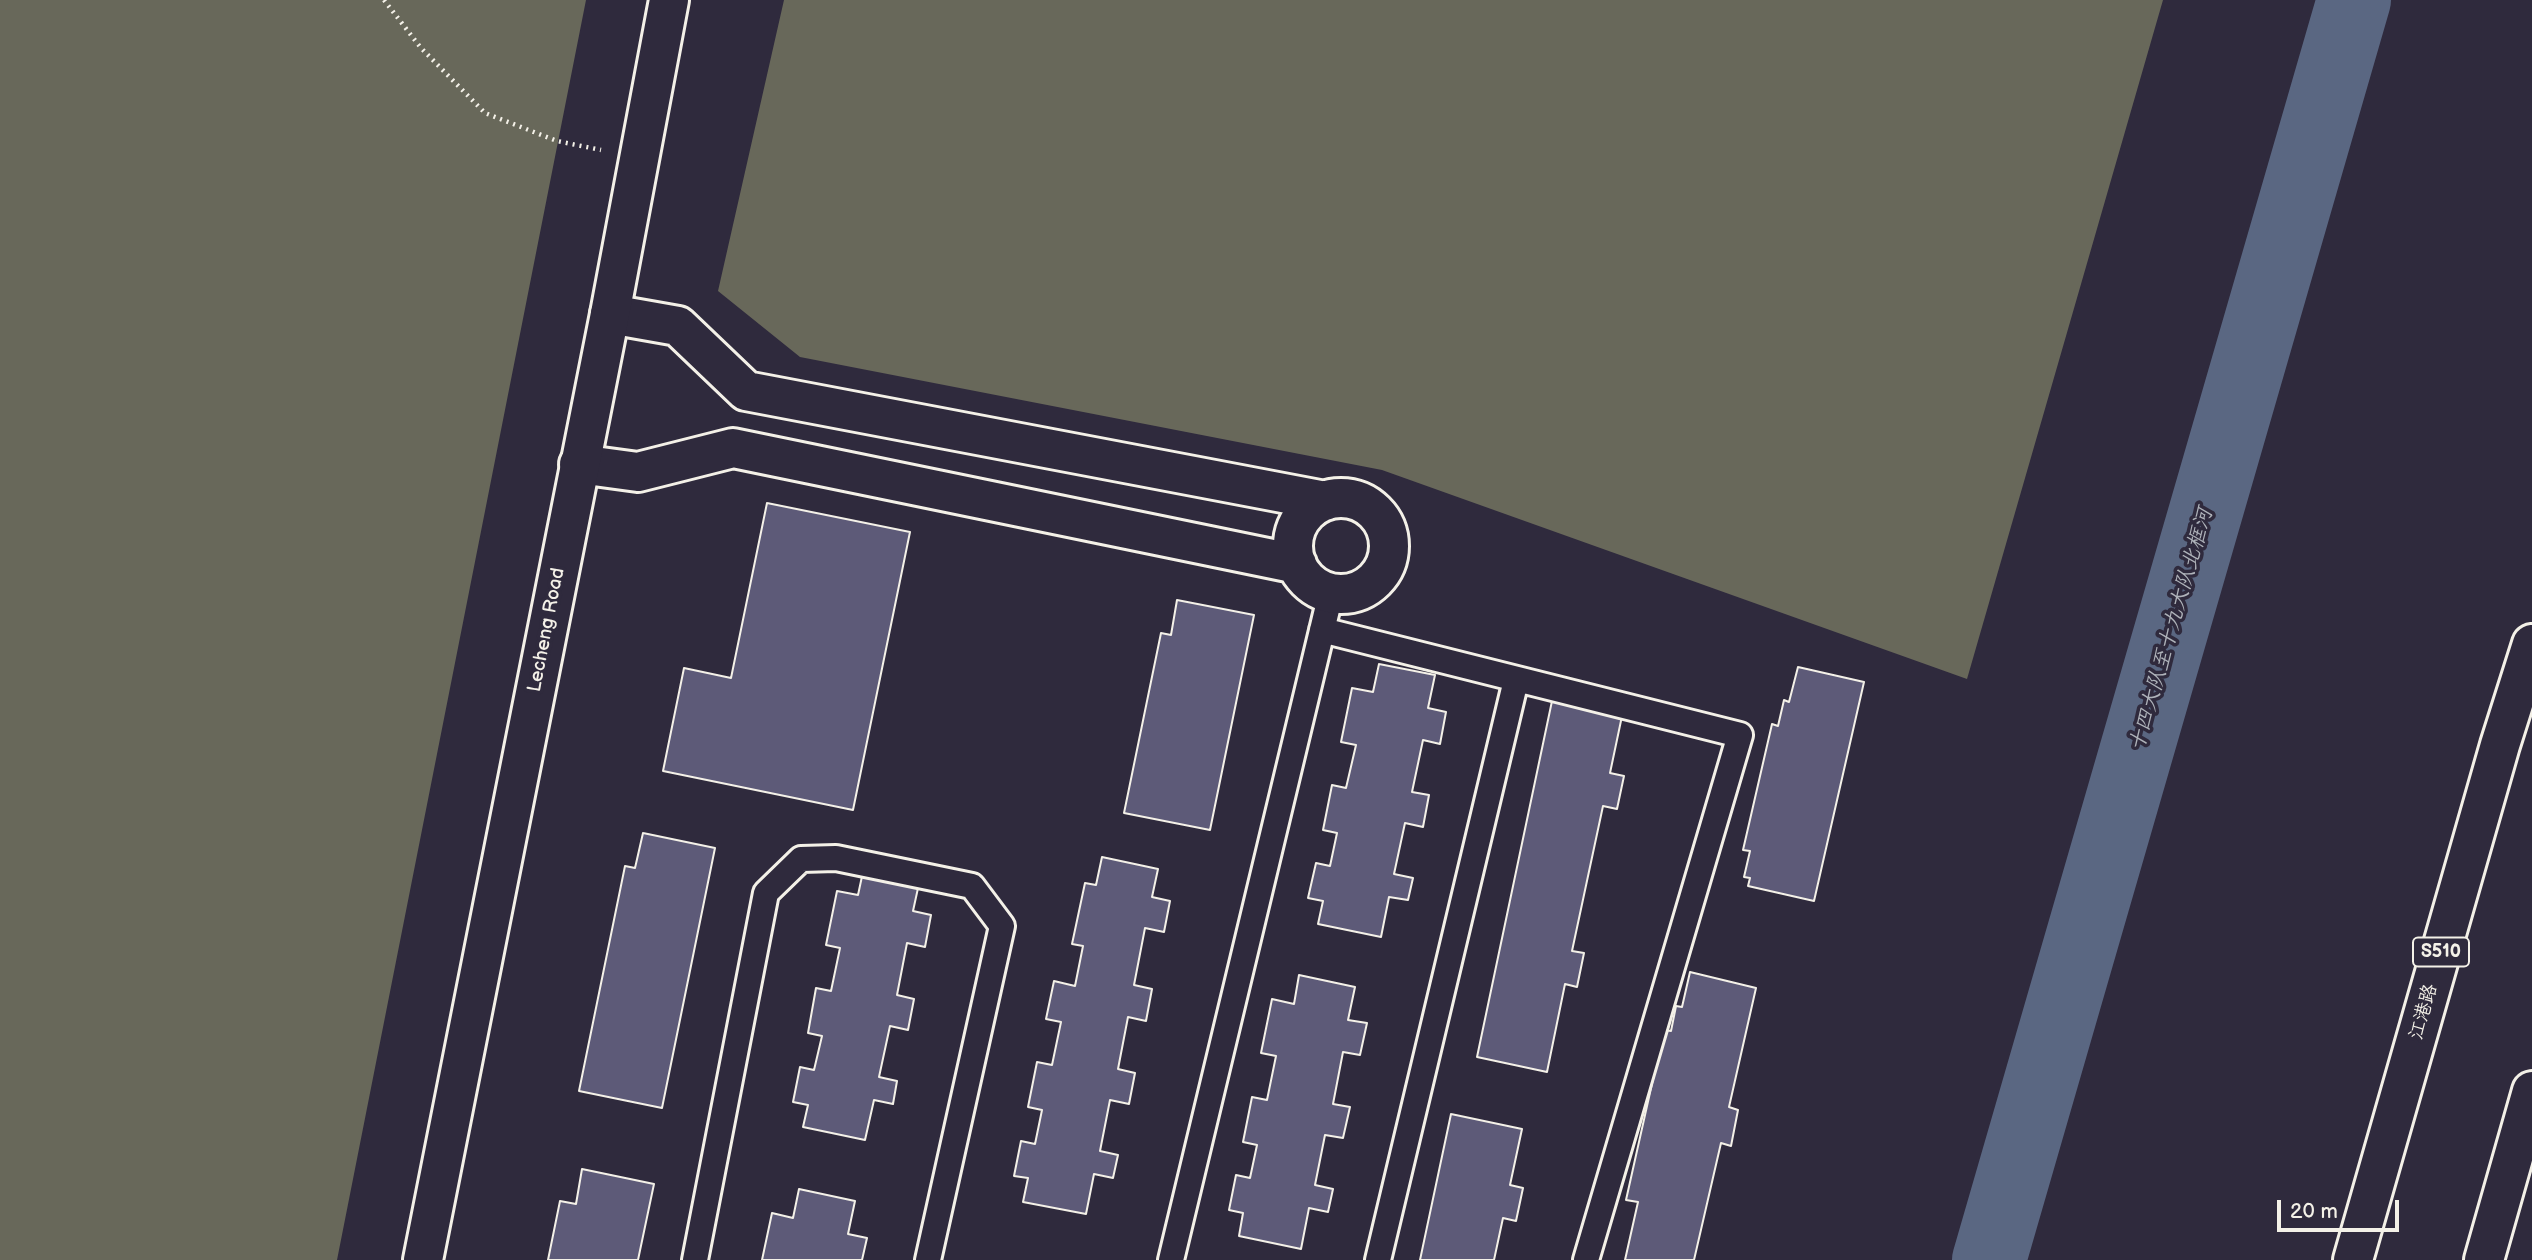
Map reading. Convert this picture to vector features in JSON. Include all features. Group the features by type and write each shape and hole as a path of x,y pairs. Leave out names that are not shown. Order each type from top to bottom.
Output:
{"street":[{"name":"Lecheng Road","path":"423,1260 610,314 669,0"},
{"path":"610,314 678,326 746,391 1325,501"},
{"path":"579,464 638,472 733,448 1297,564"},
{"path":"1340,498 1356,500 1370,508 1381,520 1388,534 1389,551 1384,566 1376,580 1363,589 1347,594 1331,593 1305,578 1297,564 1295,534 1301,520 1325,501 1340,498"},
{"name":"江港路","path":"2353,1260 2532,644"},
{"path":"2484,1260 2532,1091"}],"lane":[{"path":"1171,1260 1331,593"},
{"path":"1322,631 1740,735 1586,1260"},
{"path":"1378,1260 1516,680"},
{"path":"695,1260 766,893 801,859 836,858 972,886 1002,926 928,1260"}],"path":[{"path":"384,0 421,48 485,113 557,141 639,158"}],"green space":[{"path":"0,0 586,0 337,1260 0,1260"},
{"path":"784,0 2163,0 1967,679 1382,470 800,357 718,291"}],"building":[{"path":"767,503 910,532 853,810 663,771 684,668 731,678"},
{"path":"1177,600 1254,615 1210,830 1124,813 1161,633 1171,635"},
{"path":"1379,664 1435,675 1428,708 1446,712 1440,744 1423,740 1412,792 1429,795 1423,827 1405,823 1394,874 1413,878 1408,900 1389,897 1381,937 1318,924 1323,901 1308,898 1316,863 1330,866 1337,833 1323,830 1332,785 1346,788 1356,745 1341,742 1352,688 1373,692"},
{"path":"1798,667 1864,682 1814,901 1748,886 1750,878 1744,877 1750,851 1743,850 1772,724 1778,726 1784,700 1789,702"},
{"path":"1552,701 1622,716 1610,773 1624,776 1617,809 1603,806 1572,951 1584,953 1577,987 1565,984 1547,1072 1477,1057"},
{"path":"643,833 715,848 662,1108 579,1091 625,866 635,868"},
{"path":"1102,857 1158,869 1152,897 1170,901 1164,932 1145,928 1134,985 1152,989 1146,1021 1128,1017 1118,1069 1135,1073 1129,1104 1110,1100 1100,1151 1118,1155 1113,1178 1094,1174 1086,1214 1023,1202 1028,1178 1014,1176 1021,1141 1035,1144 1042,1110 1028,1107 1037,1062 1052,1065 1061,1022 1046,1019 1054,981 1075,986 1083,946 1072,944 1085,883 1096,885"},
{"path":"864,867 920,879 913,911 931,915 925,947 907,943 897,995 914,999 908,1030 890,1026 879,1077 897,1081 893,1104 874,1100 865,1140 803,1127 808,1105 793,1102 800,1067 814,1070 822,1036 808,1033 816,988 831,991 840,948 826,945 837,891 858,895"},
{"path":"1690,972 1756,988 1729,1107 1738,1110 1731,1146 1721,1143 1694,1260 1625,1260 1638,1202 1626,1200 1664,1030 1671,1031 1676,1006 1682,1007"},
{"path":"1299,975 1355,987 1348,1020 1367,1023 1360,1055 1343,1052 1333,1104 1350,1107 1343,1138 1325,1135 1315,1185 1333,1189 1328,1212 1309,1208 1301,1249 1239,1236 1243,1213 1229,1210 1236,1175 1250,1178 1257,1145 1243,1142 1252,1097 1267,1100 1276,1056 1261,1053 1272,999 1294,1004"},
{"path":"1451,1114 1522,1129 1510,1185 1523,1188 1516,1221 1503,1218 1494,1260 1420,1260"},
{"path":"582,1169 654,1184 638,1260 548,1260 560,1201 576,1204"},
{"path":"799,1189 855,1201 848,1234 867,1238 862,1260 762,1260 772,1213 793,1218"}],"waterway":[{"name":"十四大队至十九大队北框河","path":"1989,1260 2354,0"}]}
